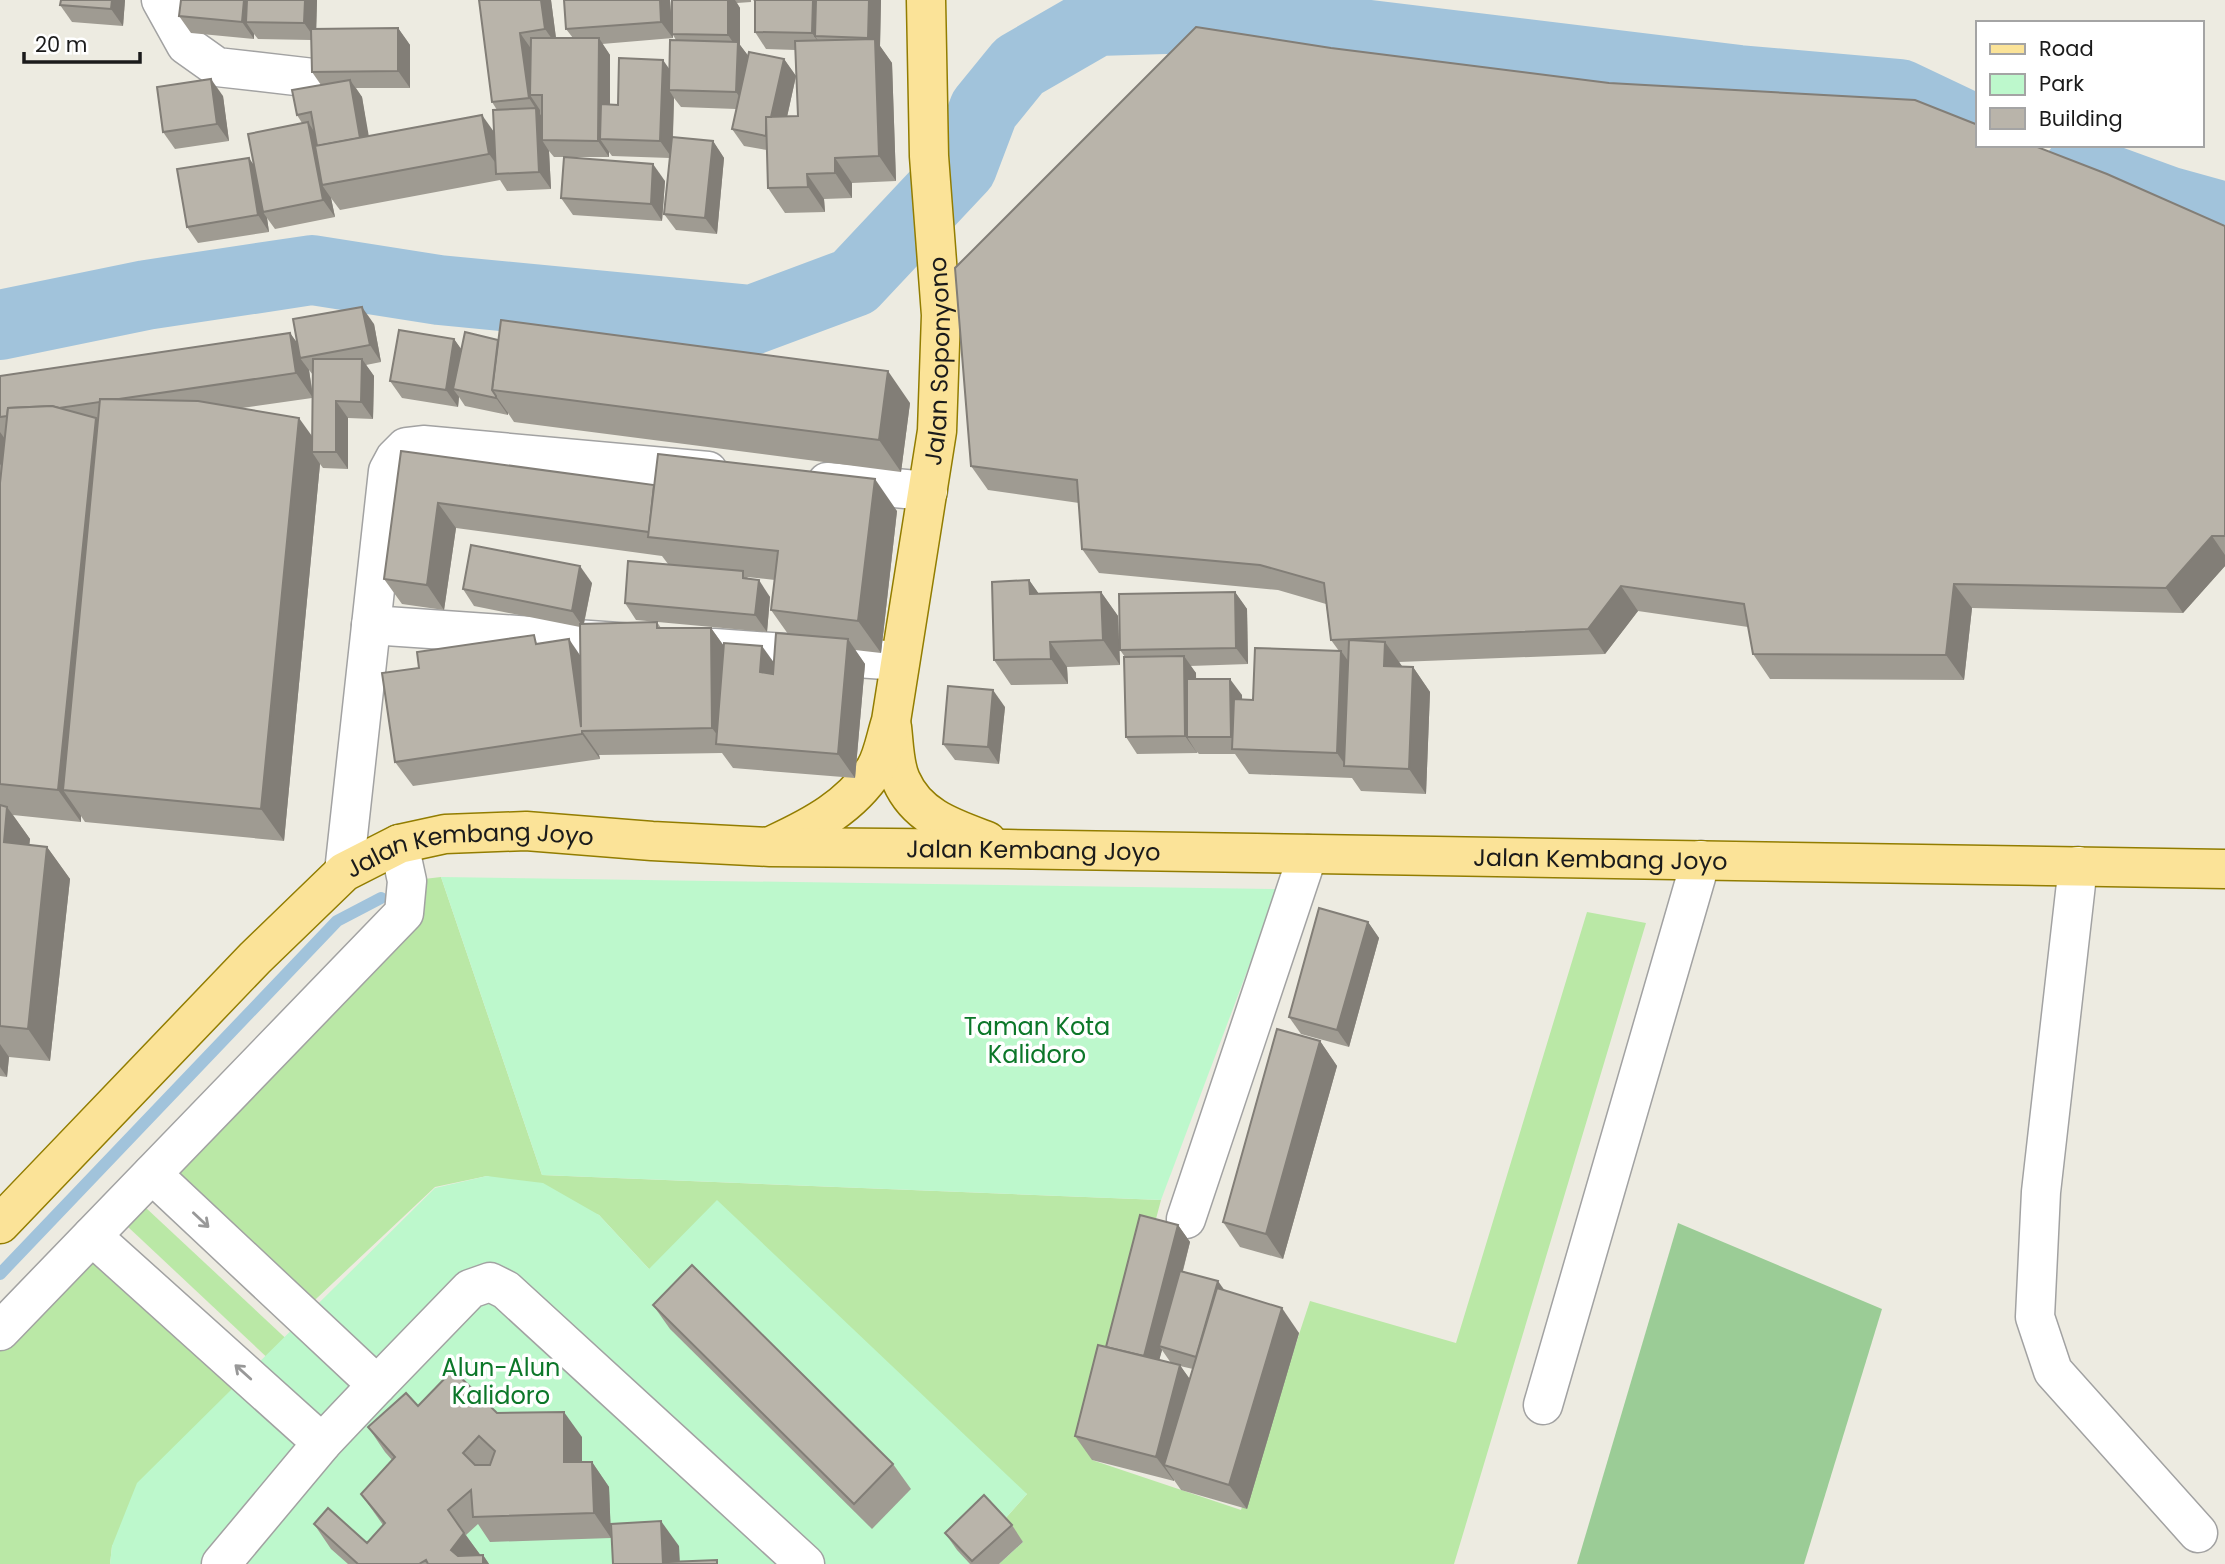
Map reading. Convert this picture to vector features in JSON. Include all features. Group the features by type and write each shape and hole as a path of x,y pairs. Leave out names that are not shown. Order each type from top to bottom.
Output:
{"main road":[{"name":"Jalan Soponyono","path":"891,721 937,431 941,315 929,156 926,0"},
{"path":"770,847 811,827 849,801 877,767 891,721"},
{"path":"891,721 900,779 918,807 945,826 1008,849"},
{"name":"Jalan Kembang Joyo","path":"0,1224 255,958 344,872 399,844 444,834 526,831 770,847 2225,869"}],"street":[{"path":"161,0 186,45 217,67 313,78"},
{"path":"344,872 388,471 395,458 406,447 423,445 737,474"},
{"path":"791,479 928,491"},
{"path":"371,625 900,661"},
{"path":"0,1331 404,913 407,881 399,844"},
{"path":"1186,1219 1308,854"},
{"path":"1543,1405 1701,860"},
{"path":"2078,866 2041,1192 2035,1317 2053,1371 2198,1533"},
{"path":"152,1174 377,1385"},
{"path":"92,1236 322,1443"},
{"path":"221,1564 322,1443 377,1385 470,1289 489,1282 506,1290 805,1564"}],"green space":[{"path":"441,877 542,1175 1161,1200 1092,1460 1241,1510 1310,1301 1456,1343 1587,912 1646,923 1454,1564 999,1564 1023,1542 1004,1520 1027,1494 649,1269 599,1215 487,1176 435,1187 300,1314 152,1174 407,881"},
{"name":"Taman Kota Kalidoro","path":"441,877 1278,889 1161,1200 542,1175"},
{"name":"Alun-Alun Kalidoro","path":"487,1176 543,1183 599,1215 649,1269 717,1200 1027,1494 1004,1520 1023,1542 999,1564 110,1564 112,1546 137,1483 435,1188"},
{"path":"145,1207 339,1388 321,1408 127,1226"},
{"path":"1678,1223 1882,1309 1804,1564 1577,1564"},
{"path":"92,1236 249,1377 112,1546 110,1564 0,1564 0,1331"}],"building":[{"path":"61,0 112,0 111,9 60,5"},
{"path":"181,0 244,0 242,22 179,16"},
{"path":"247,0 305,0 304,23 246,22"},
{"path":"479,0 541,0 545,29 520,33 529,98 492,102"},
{"path":"564,0 660,0 661,22 566,29"},
{"path":"672,0 728,0 728,35 672,34"},
{"path":"755,0 813,0 812,33 755,32"},
{"path":"816,0 869,0 868,38 815,36"},
{"path":"1196,27 1331,48 1609,83 1915,100 1976,124 1976,147 2037,147 2107,174 2225,226 2225,536 2212,536 2166,588 1954,584 1946,655 1753,654 1744,604 1621,586 1588,629 1331,640 1324,583 1260,565 1082,549 1077,480 971,466 955,268"},
{"path":"398,28 398,71 312,72 311,29"},
{"path":"531,38 599,38 598,141 542,140 542,95 530,95"},
{"path":"875,39 879,156 835,158 835,173 807,174 808,187 768,188 766,117 798,116 795,41"},
{"path":"670,40 738,42 736,92 669,90"},
{"path":"749,52 784,59 771,117 766,117 766,136 732,129"},
{"path":"619,58 663,60 660,141 600,139 601,104 618,105"},
{"path":"211,79 217,124 163,132 157,87"},
{"path":"350,80 360,138 317,146 311,112 297,115 292,90"},
{"path":"536,108 539,172 496,174 493,110"},
{"path":"482,115 489,154 322,185 315,146"},
{"path":"308,122 323,200 263,212 248,134"},
{"path":"672,137 713,141 705,218 664,214"},
{"path":"564,157 653,164 651,204 561,198"},
{"path":"249,158 258,215 187,227 177,169"},
{"path":"362,307 370,345 300,358 293,319"},
{"path":"501,320 888,371 879,440 492,390"},
{"path":"399,330 454,339 446,390 390,381"},
{"path":"465,332 498,340 492,390 496,398 453,389"},
{"path":"290,333 296,373 119,399 100,399 100,402 59,408 8,408 7,416 0,417 0,376"},
{"path":"313,359 362,359 361,402 336,401 336,452 312,452"},
{"path":"100,399 198,401 299,418 261,809 63,790"},
{"path":"52,406 96,418 58,790 0,784 0,483 8,408"},
{"path":"401,451 654,485 649,532 438,503 427,585 384,579"},
{"path":"658,454 875,479 858,621 771,610 778,551 648,537"},
{"path":"471,545 580,566 572,611 463,589"},
{"path":"628,561 743,571 743,578 759,580 755,615 625,603"},
{"path":"1029,580 1030,594 1101,592 1103,640 1050,642 1051,659 994,660 992,582"},
{"path":"1235,592 1236,648 1120,650 1119,594"},
{"path":"657,622 657,628 711,628 712,728 582,731 582,734 395,762 382,673 419,668 417,652 534,635 536,644 569,639 581,727 580,624"},
{"path":"776,633 848,639 838,754 716,744 724,643 762,646 760,672 773,674"},
{"path":"1349,640 1385,642 1384,666 1413,667 1409,769 1344,766"},
{"path":"1255,648 1341,651 1337,753 1232,749 1234,699 1253,700"},
{"path":"1184,656 1185,736 1126,737 1124,657"},
{"path":"1187,679 1230,679 1231,737 1187,737"},
{"path":"948,686 993,690 988,747 943,744"},
{"path":"0,805 7,807 4,842 47,847 28,1029 0,1026"},
{"path":"1319,908 1368,922 1337,1030 1289,1017"},
{"path":"1277,1029 1320,1041 1266,1234 1223,1222"},
{"path":"1140,1215 1178,1225 1144,1356 1106,1347"},
{"path":"692,1265 893,1464 854,1504 653,1305"},
{"path":"1180,1271 1218,1281 1196,1357 1159,1346"},
{"path":"1217,1288 1282,1308 1229,1485 1164,1465"},
{"path":"1098,1345 1180,1365 1156,1457 1075,1436"},
{"path":"453,1370 497,1413 564,1412 564,1462 592,1462 594,1513 473,1517 471,1490 448,1510 464,1533 451,1550 458,1556 483,1555 483,1564 428,1564 426,1560 419,1564 358,1564 314,1524 328,1508 367,1543 385,1523 361,1494 395,1457 368,1427 406,1393 418,1406","holes":["479,1436 495,1451 490,1465 475,1465 463,1453"]},
{"path":"984,1495 1012,1525 972,1561 945,1533"},
{"path":"661,1521 663,1564 613,1564 611,1524"},
{"path":"717,1560 717,1564 668,1564 668,1562"}],"waterway":[{"path":"0,325 146,295 312,270 439,290 752,320 854,282 962,167 984,109 1019,66 1097,21 1199,18 1320,29 1739,80 1900,94 1976,130"},
{"path":"2079,169 2167,201 2225,217"},
{"path":"0,1274 337,921 381,898"}]}
